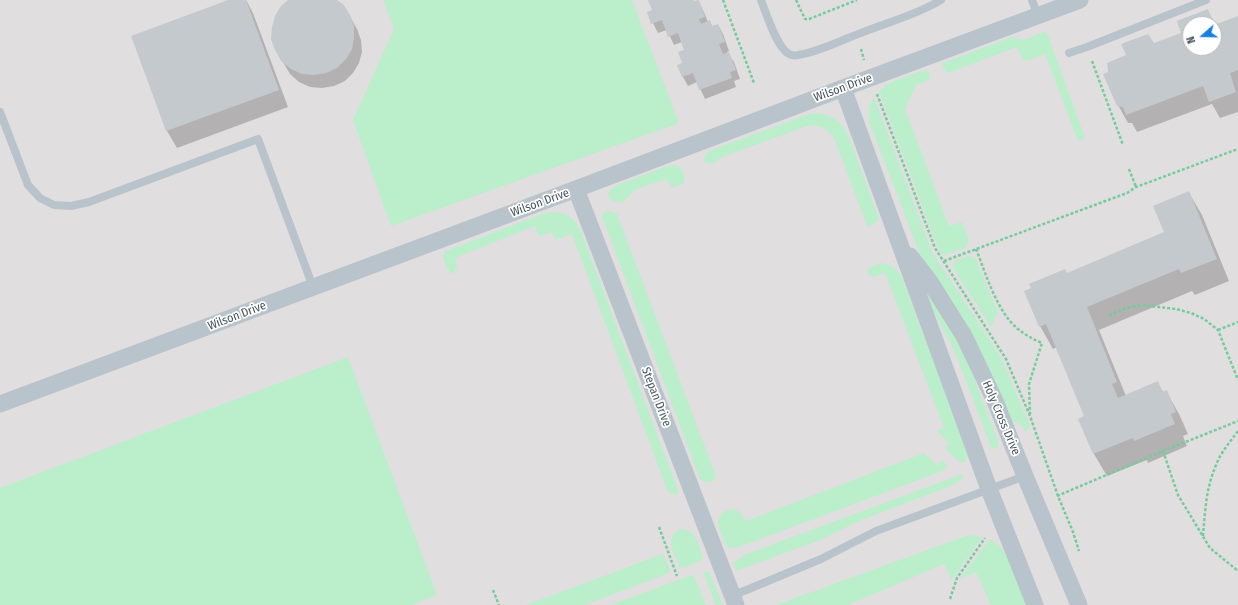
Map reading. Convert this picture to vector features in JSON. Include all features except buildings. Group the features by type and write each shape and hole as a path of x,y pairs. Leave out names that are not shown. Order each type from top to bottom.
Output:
{"street":[{"name":"Wilson Drive","path":"0,404 1080,0"},
{"name":"Holy Cross Drive","path":"843,88 989,489 1035,605"},
{"name":"Stepan Drive","path":"576,189 734,600"},
{"name":"Holy Cross Drive","path":"900,243 930,282 964,336 995,401 1079,605"}],"lane":[{"path":"762,0 776,38 782,48 789,55 796,56 932,6 941,0"},
{"path":"1032,0 1038,16"},
{"path":"1069,53 1206,0"},
{"path":"0,112 28,185 40,198 54,205 71,206 89,202 258,139 313,287"},
{"path":"734,600 876,531 1025,476"}],"path":[{"path":"723,0 754,83"},
{"path":"796,0 805,19 857,0"},
{"path":"855,35 935,248 1006,359 1030,416 1080,553"},
{"path":"1091,57 1123,145"},
{"path":"944,261 1127,193 1136,187 1238,148"},
{"path":"1129,169 1136,187"},
{"path":"976,249 998,304 1006,317 1016,328 1028,337 1042,343 1030,384 1030,416"},
{"path":"1109,315 1126,308 1142,305 1160,306 1191,313 1204,319 1218,330 1238,380"},
{"path":"1218,330 1238,322"},
{"path":"1038,508 1058,496 1238,421"},
{"path":"1203,537 1207,495 1216,464 1224,449 1238,431"},
{"path":"1163,451 1178,495 1194,524 1210,548 1238,571"},
{"path":"659,527 677,576"},
{"path":"950,599 957,578 985,538"},
{"path":"493,590 499,605"}],"shaded area":[{"path":"0,0 1238,0 1238,605 0,605"}],"green space":[{"path":"383,0 632,0 679,123 391,226 353,120 394,29"},
{"path":"1043,32 1047,33 1085,138 1078,141 1045,54 1027,61 1022,59 1017,47 948,73 944,68 943,63 1012,37 1025,39"},
{"path":"926,70 930,77 929,80 916,85 905,109 949,226 962,222 969,240 965,248 945,255 940,253 879,91 895,81"},
{"path":"874,97 932,252 1000,356 1030,426 1029,429 1025,431 1021,424 1010,421 921,257 869,121 869,107"},
{"path":"816,113 832,117 840,123 849,137 879,219 870,227 867,226 833,135 822,127 810,125 720,158 713,164 704,162 706,154 709,151 809,114"},
{"path":"670,165 678,166 682,170 684,173 684,183 672,188 667,179 638,189 631,193 623,202 613,201 609,197 609,191 615,186"},
{"path":"609,211 617,214 716,476 711,482 705,482 700,479 603,219 602,215"},
{"path":"551,212 565,214 574,221 580,229 678,490 678,493 675,495 668,492 572,234 555,240 552,232 541,236 538,235 535,226 455,258 457,268 454,274 449,271 445,264 443,256 446,251 542,214"},
{"path":"969,256 976,260 998,311 991,327 953,267 955,262 961,258"},
{"path":"881,263 892,266 901,275 967,451 968,456 965,462 959,462 945,448 949,443 937,431 944,428 885,273 873,277 869,275 867,271 869,268"},
{"path":"918,278 963,349 999,444 997,448 994,449 991,447 955,352 917,280"},
{"path":"348,357 437,595 412,605 0,605 0,488"},
{"path":"924,453 937,465 942,460 947,466 945,470 739,547 728,548 718,524 718,521 724,512 733,509 736,510 746,521"},
{"path":"960,475 964,476 953,485 859,521 820,540 736,571 733,563 744,555"},
{"path":"682,529 691,532 694,535 703,557 700,561 683,568 679,566 671,540 676,532"},
{"path":"972,535 982,537 952,580 944,564 848,605 776,605 963,537"},
{"path":"990,539 1002,549 1008,558 1028,605 991,605 976,572 960,579"},
{"path":"663,554 670,570 669,573 585,605 526,605"},
{"path":"709,572 723,605 716,605 703,573"},
{"path":"692,575 694,576 706,605 611,605"}]}
